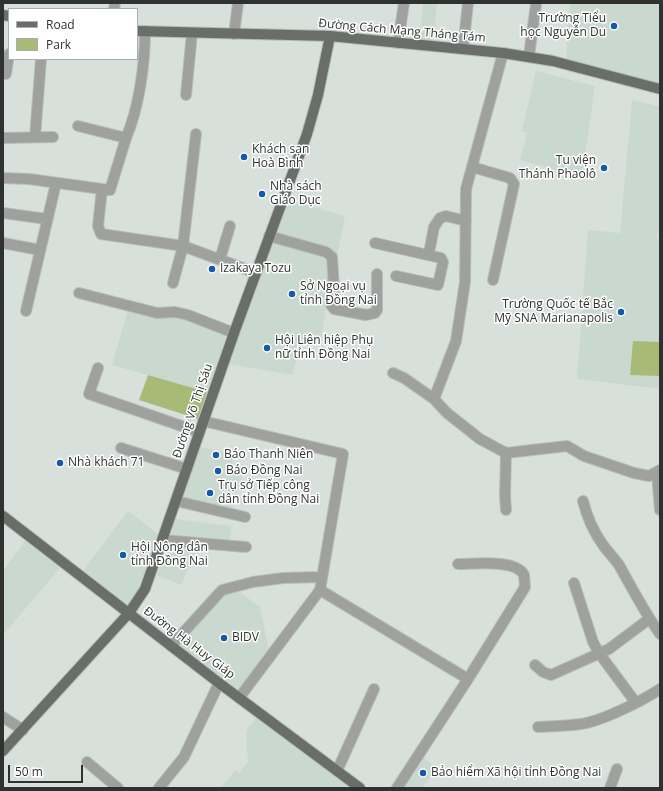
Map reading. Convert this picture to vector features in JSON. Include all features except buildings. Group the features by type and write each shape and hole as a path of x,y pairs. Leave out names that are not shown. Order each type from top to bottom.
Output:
{"main road":[{"name":"Đường Cách Mạng Tháng Tám","path":"141,31 330,36 503,53 529,56 660,89"},
{"name":"Đường Võ Thị Sáu","path":"3,751 129,613 145,589 199,432 314,110 330,36"},
{"name":"Đường Hà Huy Giáp","path":"3,516 170,646 360,788"}],"street":[{"path":"234,34 238,3"},
{"path":"398,43 404,3"},
{"path":"463,49 468,3"},
{"path":"529,56 536,4"},
{"path":"3,178 29,179 56,184 110,190 126,138 139,86 145,53 141,31"},
{"path":"186,95 192,33"},
{"path":"434,400 456,341 464,292 466,189 503,53"},
{"path":"6,74 8,60"},
{"path":"35,137 41,60"},
{"path":"78,126 126,138"},
{"path":"174,283 183,246 196,134"},
{"path":"3,138 53,137"},
{"path":"472,167 510,178 514,184 493,280"},
{"path":"26,311 56,184"},
{"path":"102,189 98,226 100,234 183,246 256,273"},
{"path":"3,212 47,219"},
{"path":"429,253 434,228 440,218 446,216 466,220"},
{"path":"220,259 230,226"},
{"path":"269,236 326,252 332,257 334,289 331,305 334,309 366,315 375,314 377,310 377,274"},
{"path":"3,243 40,250"},
{"path":"375,243 429,253 441,258 443,262 444,268 438,285 396,276"},
{"path":"80,293 157,313 176,312 188,315 234,333"},
{"path":"98,368 89,394 199,432"},
{"path":"392,373 404,378 434,400 473,434 506,453 567,446 584,456 634,473 649,476 658,471 660,510"},
{"path":"203,421 343,454 320,590 239,698"},
{"path":"121,448 187,469"},
{"path":"506,453 504,496 506,510"},
{"path":"176,501 245,517"},
{"path":"583,501 588,520 604,546 617,562 649,619 660,634"},
{"path":"163,540 246,546"},
{"path":"397,788 468,679 525,587 525,580 522,571 509,565 458,564"},
{"path":"170,646 222,590 253,582 283,578 322,577"},
{"path":"574,583 593,642 599,653 636,703"},
{"path":"320,590 468,679"},
{"path":"535,665 543,672 551,675 618,643 649,619"},
{"path":"159,788 184,757 219,683"},
{"path":"337,770 374,689"},
{"path":"538,727 582,724 636,703 660,689"},
{"path":"3,717 23,730"},
{"path":"87,762 118,788"},
{"path":"610,788 617,769"}],"shaded area":[{"path":"423,3 437,3 434,40 420,39"},
{"name":"Trường Tiểu học Nguyễn Du","path":"570,3 660,3 660,84 566,59"},
{"path":"536,71 595,86 582,177 520,160 527,133 522,131"},
{"name":"Trường Quốc tế Bắc Mỹ SNA Marianapolis","path":"632,100 657,106 660,105 660,225 657,237 660,238 660,389 577,379 588,230 620,233"},
{"path":"288,200 345,216 337,257 276,234"},
{"name":"Sở Ngoại vụ tỉnh Đồng Nai","path":"274,241 328,257 331,278 320,345 302,340 292,375 229,364"},
{"path":"128,310 177,316 227,334 207,392 112,365"},
{"path":"200,447 235,454 232,465 244,468 232,511 182,499"},
{"name":"Hội Nông dân tỉnh Đồng Nai","path":"128,511 158,534 142,583 128,605 83,571"},
{"path":"176,519 231,526 230,543 200,541 181,585 157,575"},
{"path":"25,541 60,568 3,635 3,571"},
{"name":"BIDV","path":"237,590 260,607 269,651 240,691 177,644 221,595"},
{"path":"256,718 351,788 221,788 235,770 239,773 248,762 246,731"},
{"name":"Bảo hiểm Xã hội tỉnh Đồng Nai","path":"422,756 437,769 422,788 401,788"}],"green space":[{"path":"633,341 660,342 660,376 630,375"},
{"path":"148,375 207,392 198,419 139,400"}],"place":[{"name":"Trường Tiểu học Nguyễn Du","path":"614,26"},
{"name":"Khách sạn Hoà Bình","path":"244,157"},
{"name":"Tu viện Thánh Phaolô","path":"604,168"},
{"name":"Nhà sách Giáo Dục","path":"262,194"},
{"name":"Izakaya Tozu","path":"212,269"},
{"name":"Sở Ngoại vụ tỉnh Đồng Nai","path":"292,294"},
{"name":"Trường Quốc tế Bắc Mỹ SNA Marianapolis","path":"621,312"},
{"name":"Hội Liên hiệp Phụ nữ tỉnh Đồng Nai","path":"267,348"},
{"name":"Báo Thanh Niên","path":"216,455"},
{"name":"Nhà khách 71","path":"60,463"},
{"name":"Báo Đồng Nai","path":"218,471"},
{"name":"Trụ sở Tiếp công dân tỉnh Đồng Nai","path":"210,493"},
{"name":"Hội Nông dân tỉnh Đồng Nai","path":"123,555"},
{"name":"BIDV","path":"224,638"},
{"name":"Bảo hiểm Xã hội tỉnh Đồng Nai","path":"423,773"}]}
